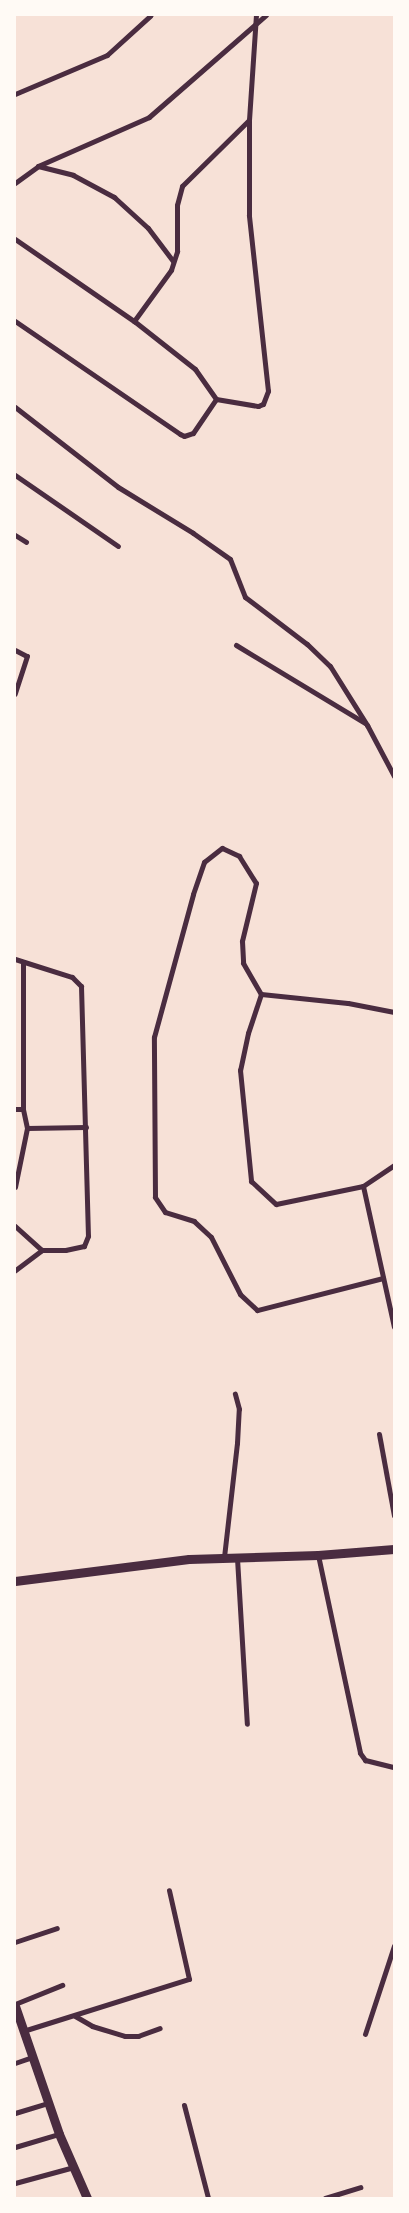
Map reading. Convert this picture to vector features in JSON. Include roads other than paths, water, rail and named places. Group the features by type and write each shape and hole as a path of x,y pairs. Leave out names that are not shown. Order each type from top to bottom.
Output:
{"street":[{"path":"15,94 108,55 151,15"},
{"path":"15,239 134,322 195,369 216,399 258,406 263,404 268,391 249,215 249,120 256,15"},
{"path":"15,182 38,166 150,117 256,21 266,15"},
{"path":"134,322 171,270 177,251 177,205 182,186 249,120"},
{"path":"38,166 73,175 114,197 148,228 173,261"},
{"path":"15,321 184,436 193,433 216,399"},
{"path":"15,407 118,486 193,532 230,559 245,597 307,644 330,666 367,724 394,776"},
{"path":"15,475 118,546"},
{"path":"15,535 26,542"},
{"path":"236,645 367,724"},
{"path":"15,650 26,656 15,694"},
{"path":"383,1278 257,1310 240,1294 211,1237 194,1221 165,1212 155,1197 154,1037 201,870 204,862 222,848 239,856 256,884 242,941 243,963 261,994 248,1033 240,1070 251,1181 276,1204 363,1186 394,1165"},
{"path":"15,959 72,977 81,986 86,1127 87,1241 84,1246 65,1250 42,1250 15,1270"},
{"path":"15,1187 27,1128 23,1109 22,962"},
{"path":"261,994 348,1002 394,1012"},
{"path":"15,1109 23,1109"},
{"path":"27,1128 86,1127"},
{"path":"363,1186 394,1326"},
{"path":"16,1227 42,1250"},
{"path":"15,1234 16,1227"},
{"path":"224,1557 237,1443 239,1409 234,1394"},
{"path":"379,1434 394,1516"},
{"path":"15,1580 189,1559 318,1555 394,1549"},
{"path":"318,1555 360,1753 365,1760 394,1767"},
{"path":"238,1558 247,1724"},
{"path":"22,2031 189,1980 169,1890"},
{"path":"15,1942 57,1928"},
{"path":"365,2034 394,1946"},
{"path":"62,1985 15,2005 22,2031 59,2134 86,2198"},
{"path":"75,2016 92,2026 125,2036 138,2036 160,2028"},
{"path":"15,2062 32,2057"},
{"path":"15,2113 48,2102"},
{"path":"184,2105 208,2198"},
{"path":"15,2148 59,2134"},
{"path":"15,2183 74,2167"},
{"path":"325,2198 360,2187"}]}
